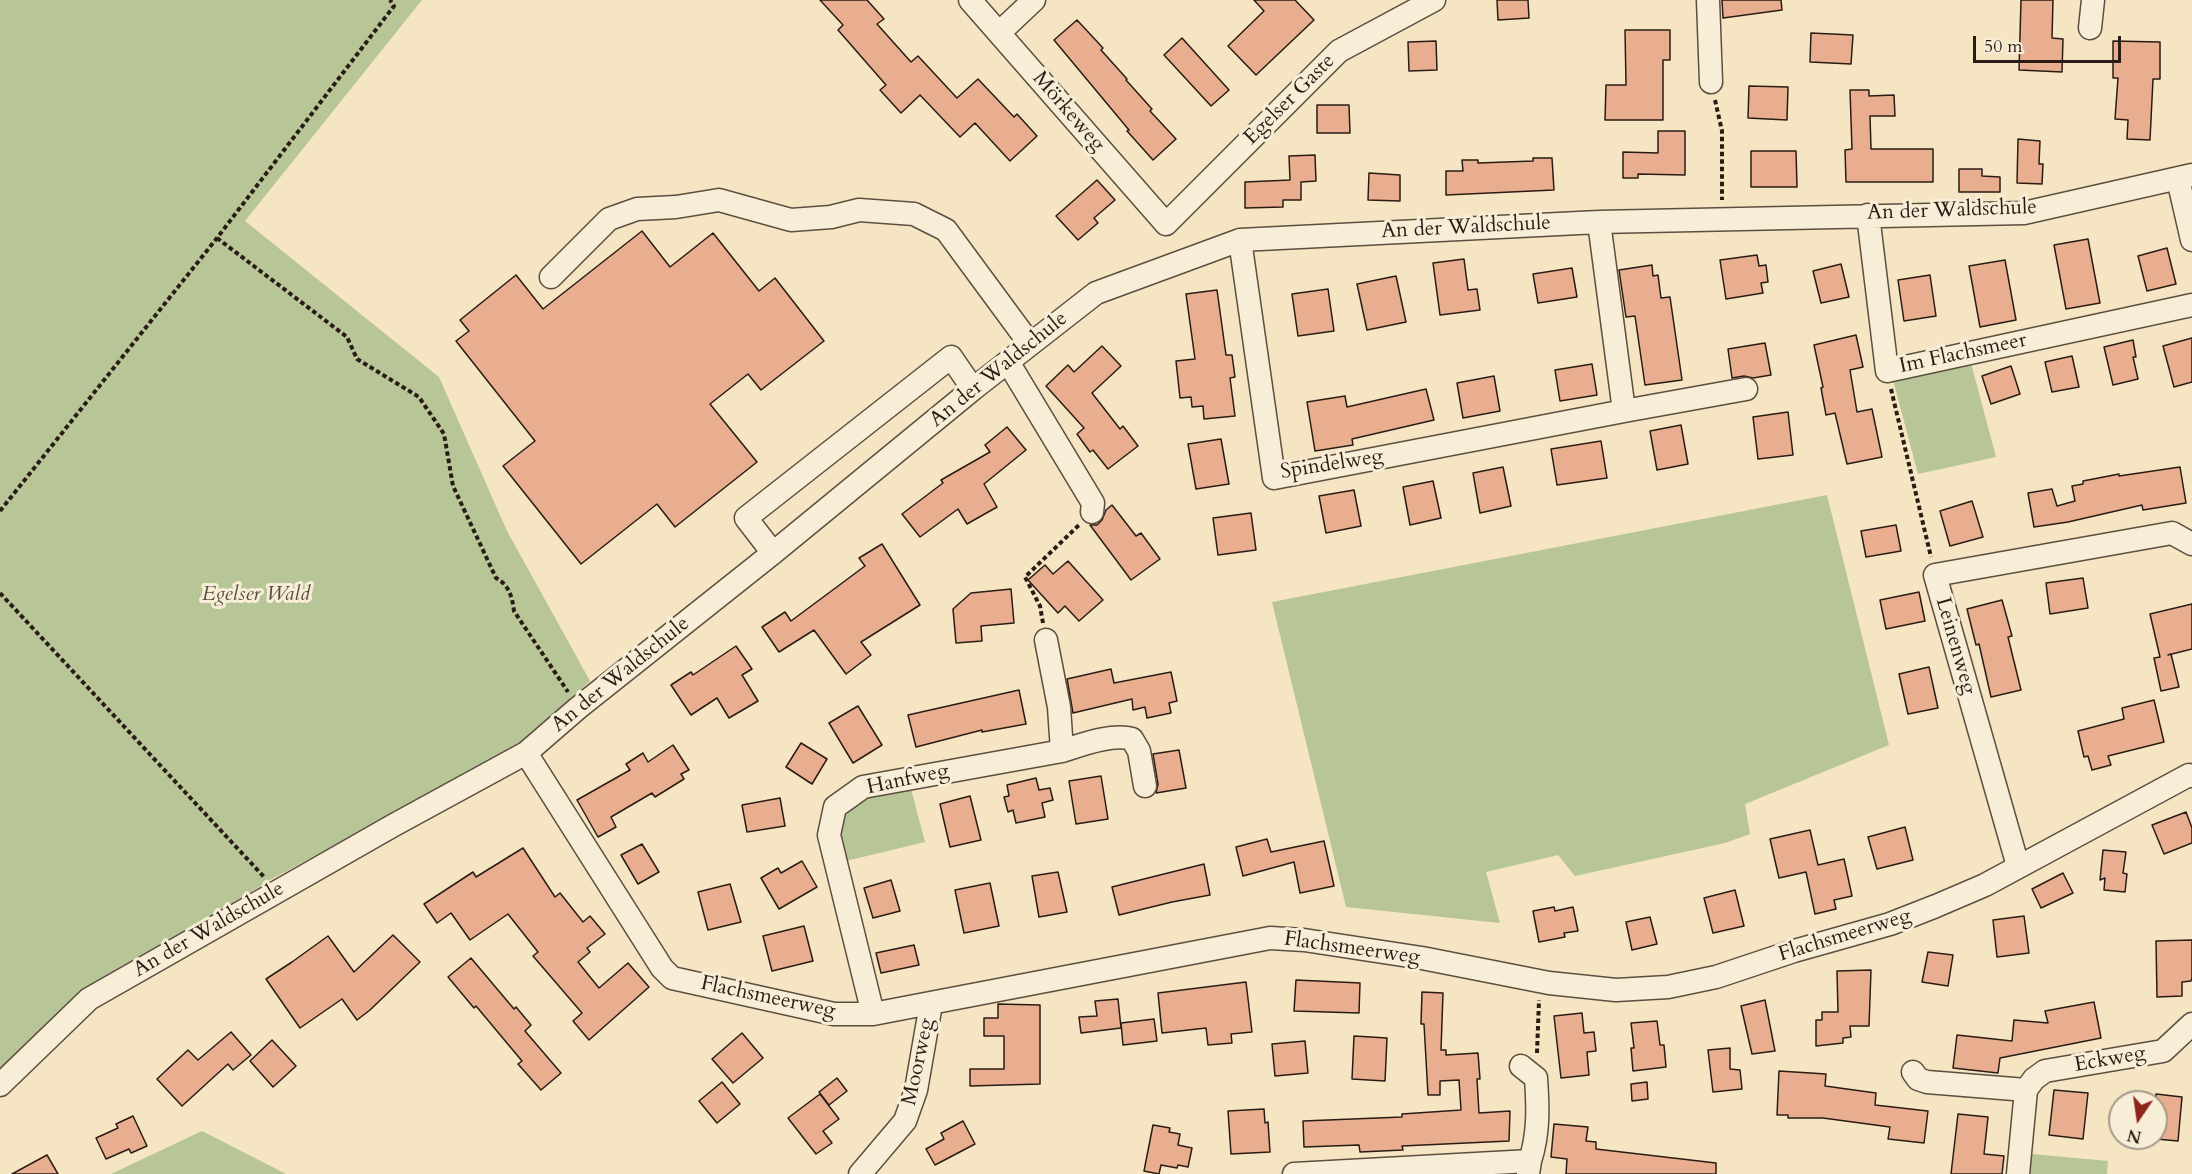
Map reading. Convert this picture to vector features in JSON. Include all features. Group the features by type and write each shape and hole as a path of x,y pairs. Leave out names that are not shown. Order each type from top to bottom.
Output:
{"street":[{"name":"Mörkeweg","path":"970,0 1166,224"},
{"path":"999,33 1034,0"},
{"name":"Egelser Gaste","path":"1166,224 1339,51 1434,0"},
{"path":"1708,0 1711,82"},
{"path":"2090,28 2093,0"},
{"path":"2185,177 2192,240"},
{"name":"An der Waldschule","path":"0,1085 89,999 277,891 526,753 578,708 773,553 973,389 1096,293 1239,240 1599,222 2024,213 2185,177"},
{"path":"551,277 609,219 637,209 676,207 719,200 791,220 831,217 859,210 914,214 946,230 1030,345"},
{"name":"Im Flachsmeer","path":"1868,215 1887,371 2192,305"},
{"path":"1599,222 1624,411"},
{"name":"Spindelweg","path":"1239,240 1274,478 1746,389"},
{"path":"773,553 746,518 951,357 973,389"},
{"path":"1008,362 1093,503 1092,512"},
{"name":"Leinenweg","path":"2018,866 1935,575 2172,533 2192,544"},
{"path":"1046,640 1059,707 1062,751"},
{"name":"Hanfweg","path":"873,1014 829,835 835,807 863,787 1062,751 1089,743 1125,737 1132,739 1139,751 1145,786"},
{"name":"Flachsmeerweg","path":"526,753 662,968 672,978 834,1014 873,1014 931,1004 1270,938 1304,940 1422,958 1540,982 1616,990 1668,987 1716,977 1794,951 1890,924 1936,906 1985,885 2189,775 2192,776"},
{"name":"Moorweg","path":"860,1174 905,1121 916,1090 931,1004"},
{"name":"Eckweg","path":"2026,1090 2034,1079 2045,1071 2163,1051 2192,1024"},
{"path":"1294,1174 1529,1168 1536,1142 1538,1107 1536,1078 1521,1065"},
{"path":"1913,1072 1918,1079 1927,1082 2026,1090 2018,1174"}],"path":[{"path":"0,511 217,238 394,6 390,0"},
{"path":"1711,82 1722,131 1721,220"},
{"path":"217,238 347,337 357,359 419,397 444,434 453,486 496,578 505,583 512,596 514,610 578,708"},
{"path":"1887,371 1935,575"},
{"path":"1046,640 1040,606 1025,578 1092,512"},
{"path":"0,593 277,891"},
{"path":"1536,1083 1540,982"}],"green space":[{"name":"Egelser Wald","path":"0,0 422,0 245,221 439,377 507,531 590,681 520,745 270,880 83,996 0,1078"},
{"path":"1971,363 1996,457 1918,474 1893,380"},
{"path":"1827,495 1889,745 1745,804 1750,834 1725,843 1575,876 1558,855 1486,872 1500,923 1346,907 1272,602"},
{"path":"911,789 925,842 846,861 841,836 844,818 857,801"},
{"path":"202,1131 286,1174 111,1174"},
{"path":"2032,1154 2108,1161 2107,1174 2030,1174"}],"building":[{"path":"820,0 867,0 884,19 877,24 911,62 918,56 957,98 978,79 1014,117 1017,114 1037,136 1010,161 975,123 960,137 920,95 901,113 880,90 886,85 838,30 843,25"},
{"path":"1254,0 1295,0 1314,20 1256,75 1228,46 1264,11"},
{"path":"1497,0 1528,0 1529,18 1498,20"},
{"path":"1722,0 1781,0 1782,10 1723,18"},
{"path":"2021,0 2053,0 2052,38 2063,39 2062,72 2019,70"},
{"path":"1077,20 1103,48 1101,50 1152,109 1150,111 1176,139 1153,160 1054,40"},
{"path":"1625,30 1670,30 1670,60 1663,60 1663,120 1605,120 1606,85 1626,85"},
{"path":"1811,33 1853,35 1851,64 1810,62"},
{"path":"1182,38 1229,90 1211,106 1164,55"},
{"path":"1436,41 1437,70 1409,71 1408,42"},
{"path":"2113,41 2160,42 2160,79 2153,79 2150,140 2127,139 2128,120 2115,119 2118,78 2113,78"},
{"path":"1749,86 1788,87 1787,120 1748,118"},
{"path":"1850,90 1869,90 1869,96 1894,95 1895,116 1870,116 1871,149 1933,149 1933,182 1846,182 1845,150 1852,149"},
{"path":"1317,105 1349,105 1350,133 1317,133"},
{"path":"1658,131 1685,131 1685,175 1638,174 1638,178 1623,178 1623,152 1658,153"},
{"path":"2018,139 2040,141 2039,164 2043,164 2042,184 2017,183"},
{"path":"1751,151 1796,151 1797,187 1751,187"},
{"path":"1315,155 1316,181 1301,182 1301,200 1283,200 1283,207 1245,208 1245,182 1290,180 1289,156"},
{"path":"1533,158 1552,158 1554,190 1446,195 1446,171 1463,171 1462,160 1478,160 1478,163 1533,161"},
{"path":"1959,169 1982,169 1982,176 2000,177 2000,192 1959,192"},
{"path":"1369,173 1400,175 1400,201 1368,200"},
{"path":"1097,180 1115,200 1094,218 1098,223 1078,240 1056,216"},
{"path":"642,231 670,267 713,233 759,291 775,278 824,341 761,390 748,374 710,404 757,462 675,527 657,504 581,564 503,466 535,441 456,341 469,331 460,320 516,275 543,309"},
{"path":"2088,239 2100,303 2066,309 2054,245"},
{"path":"2167,248 2176,284 2147,291 2138,256"},
{"path":"1757,255 1759,266 1766,265 1768,282 1761,283 1763,293 1726,299 1720,260"},
{"path":"1464,259 1468,290 1477,289 1480,310 1440,315 1433,263"},
{"path":"2005,260 2016,320 1980,327 1969,266"},
{"path":"1841,264 1849,297 1821,303 1813,271"},
{"path":"1652,265 1653,276 1658,275 1661,298 1670,297 1682,380 1645,385 1635,316 1626,317 1619,270"},
{"path":"1572,268 1577,297 1538,303 1533,274"},
{"path":"1930,275 1936,316 1904,321 1898,280"},
{"path":"1396,276 1406,322 1367,330 1357,284"},
{"path":"1328,289 1334,331 1298,336 1292,294"},
{"path":"1217,290 1226,355 1232,355 1235,377 1230,378 1235,416 1204,419 1203,406 1192,407 1191,397 1180,398 1176,361 1195,359 1186,294"},
{"path":"1856,335 1863,367 1850,370 1857,412 1872,409 1882,457 1847,464 1835,413 1826,415 1814,345"},
{"path":"2192,338 2192,382 2174,387 2163,346"},
{"path":"2133,340 2136,357 2133,357 2138,379 2113,385 2104,347"},
{"path":"1765,343 1771,375 1732,378 1728,349"},
{"path":"1102,346 1121,366 1092,393 1120,429 1123,426 1138,446 1108,469 1093,450 1090,452 1077,434 1084,428 1046,386 1068,365 1074,372"},
{"path":"2072,356 2079,387 2052,392 2045,362"},
{"path":"1592,364 1597,395 1560,401 1555,370"},
{"path":"2011,366 2020,394 1991,404 1982,376"},
{"path":"1494,376 1500,411 1463,418 1457,383"},
{"path":"1426,389 1434,420 1352,439 1353,445 1315,451 1307,402 1345,396 1347,407"},
{"path":"1788,412 1793,455 1758,459 1753,417"},
{"path":"1681,425 1688,464 1657,470 1650,431"},
{"path":"1007,427 1026,450 984,484 997,507 967,524 958,509 920,537 902,514 943,483 941,480 990,452 985,445"},
{"path":"1221,439 1229,484 1196,489 1188,444"},
{"path":"1601,441 1607,478 1557,485 1551,449"},
{"path":"1503,467 1511,506 1480,513 1473,473"},
{"path":"2180,467 2186,503 2143,510 2142,505 2068,522 2034,527 2028,493 2052,489 2057,506 2075,501 2072,486 2083,484 2083,481"},
{"path":"1433,481 1441,518 1410,525 1403,487"},
{"path":"1354,490 1361,526 1326,533 1319,496"},
{"path":"1972,501 1983,537 1950,546 1940,511"},
{"path":"1112,505 1136,536 1141,533 1160,559 1131,580 1090,525 1097,525"},
{"path":"1251,513 1256,550 1218,555 1213,518"},
{"path":"1896,525 1901,551 1866,557 1861,531"},
{"path":"882,544 920,605 861,642 871,655 846,674 814,630 779,652 762,627 785,612 791,621 865,566 859,558"},
{"path":"1068,561 1103,600 1079,621 1065,606 1058,613 1028,580 1045,565 1053,574"},
{"path":"2083,578 2088,608 2050,614 2046,583"},
{"path":"1011,589 1014,623 981,626 982,641 956,643 953,609 971,593"},
{"path":"1919,592 1925,621 1886,629 1880,600"},
{"path":"2002,600 2012,636 2008,637 2021,690 1991,697 1979,644 1976,645 1967,609"},
{"path":"2192,604 2192,649 2171,654 2179,687 2161,691 2154,658 2160,657 2150,614"},
{"path":"736,646 752,669 742,675 758,701 729,718 717,698 691,715 671,685 691,672 693,675"},
{"path":"1929,667 1938,708 1908,714 1899,674"},
{"path":"1111,669 1114,683 1171,672 1177,701 1169,703 1171,713 1147,718 1145,707 1133,710 1132,699 1073,713 1067,679"},
{"path":"1019,690 1026,724 982,732 982,730 916,747 908,715"},
{"path":"2154,700 2164,742 2108,756 2111,765 2092,770 2088,756 2084,757 2078,731 2124,719 2122,708"},
{"path":"858,706 882,745 853,763 829,723"},
{"path":"801,743 827,759 812,784 786,767"},
{"path":"673,745 689,770 681,774 684,779 655,797 652,793 611,817 616,827 598,837 577,800 630,770 626,764 643,753 648,762"},
{"path":"1179,750 1186,788 1156,793 1158,784 1153,754"},
{"path":"1101,776 1108,819 1076,824 1069,781"},
{"path":"1036,778 1039,790 1050,788 1053,800 1042,803 1045,817 1016,823 1013,810 1008,812 1004,797 1009,796 1007,785"},
{"path":"970,796 981,840 950,847 940,804"},
{"path":"780,798 785,826 747,832 742,805"},
{"path":"2186,812 2192,828 2192,843 2164,854 2152,825"},
{"path":"1905,827 1913,860 1877,869 1868,837"},
{"path":"1810,830 1818,865 1844,859 1852,896 1834,900 1836,909 1815,914 1806,872 1779,878 1770,839"},
{"path":"1267,839 1271,852 1324,841 1334,886 1300,893 1294,862 1243,876 1236,847"},
{"path":"642,844 659,872 638,884 621,855"},
{"path":"523,848 555,897 560,893 583,922 590,916 605,934 587,948 590,952 578,962 599,988 628,963 649,987 589,1040 573,1021 582,1013 533,956 538,952 508,914 470,940 451,913 437,923 424,904 473,872 476,877"},
{"path":"2103,850 2126,852 2123,873 2127,874 2125,892 2104,890 2105,878 2100,880"},
{"path":"802,861 817,887 779,909 761,878 778,868 781,873"},
{"path":"1204,864 1210,895 1119,915 1112,887"},
{"path":"1058,872 1067,912 1039,917 1032,876"},
{"path":"2063,873 2073,893 2041,908 2032,889"},
{"path":"891,880 900,911 873,918 864,888"},
{"path":"990,883 999,926 964,933 955,890"},
{"path":"730,884 741,922 708,930 698,892"},
{"path":"1735,890 1744,926 1713,933 1704,898"},
{"path":"1554,907 1555,911 1573,907 1578,931 1564,933 1565,937 1539,942 1533,911"},
{"path":"2024,916 2029,953 1997,957 1993,920"},
{"path":"1650,917 1657,944 1632,950 1626,922"},
{"path":"804,926 813,961 772,971 763,936"},
{"path":"393,935 420,962 357,1020 342,999 300,1028 266,979 328,936 354,972"},
{"path":"2192,940 2192,978 2191,981 2182,982 2182,996 2157,997 2156,941"},
{"path":"914,945 919,965 881,973 876,953"},
{"path":"1928,952 1953,955 1948,986 1922,982"},
{"path":"471,958 514,1009 516,1007 531,1025 525,1031 561,1073 541,1090 518,1064 522,1061 476,1006 474,1008 448,977"},
{"path":"1871,970 1869,1026 1850,1026 1851,1037 1843,1038 1843,1043 1816,1046 1816,1020 1822,1020 1822,1012 1838,1012 1837,971"},
{"path":"1296,980 1360,983 1359,1013 1294,1011"},
{"path":"1246,982 1252,1032 1231,1034 1232,1043 1208,1045 1206,1028 1162,1033 1158,993"},
{"path":"1422,992 1443,993 1441,1050 1446,1050 1446,1055 1478,1053 1479,1113 1510,1111 1509,1141 1402,1146 1403,1150 1360,1152 1359,1145 1304,1147 1303,1121 1402,1117 1402,1114 1461,1110 1459,1080 1440,1081 1440,1095 1428,1095 1424,1024 1421,1024"},
{"path":"1118,999 1121,1028 1081,1033 1079,1017 1097,1016 1095,1001"},
{"path":"1765,1000 1775,1051 1752,1054 1741,1006"},
{"path":"2094,1002 2101,1038 2000,1058 1998,1073 1953,1068 1957,1035 2012,1041 2014,1020 2048,1023 2045,1011"},
{"path":"998,1004 1040,1005 1040,1084 970,1086 970,1069 1004,1069 1004,1036 984,1036 984,1018 998,1018"},
{"path":"1582,1013 1584,1033 1594,1032 1596,1051 1587,1052 1589,1075 1561,1078 1554,1016"},
{"path":"1154,1019 1157,1041 1123,1045 1121,1023"},
{"path":"1657,1021 1660,1045 1664,1045 1666,1067 1633,1071 1631,1048 1634,1048 1631,1023"},
{"path":"231,1032 251,1055 233,1070 228,1064 182,1106 157,1079 188,1050 198,1060"},
{"path":"742,1033 763,1058 733,1083 712,1059"},
{"path":"1354,1036 1387,1038 1385,1081 1352,1079"},
{"path":"272,1040 296,1066 273,1087 250,1061"},
{"path":"1305,1041 1308,1073 1275,1076 1272,1044"},
{"path":"1730,1048 1730,1069 1740,1070 1742,1089 1713,1092 1708,1050"},
{"path":"1779,1071 1826,1074 1825,1086 1876,1093 1875,1105 1928,1111 1924,1143 1888,1139 1890,1127 1823,1118 1788,1118 1788,1115 1777,1115"},
{"path":"837,1078 847,1091 829,1105 819,1092"},
{"path":"722,1082 740,1104 717,1123 699,1101"},
{"path":"1647,1082 1648,1099 1632,1101 1631,1084"},
{"path":"2054,1090 2088,1093 2083,1139 2049,1135"},
{"path":"820,1094 839,1119 823,1131 832,1143 816,1154 788,1118"},
{"path":"2168,1095 2182,1097 2178,1141 2168,1140"},
{"path":"1264,1109 1265,1123 1268,1122 1270,1152 1231,1154 1228,1111"},
{"path":"1958,1114 1988,1117 1984,1154 2004,1156 2002,1174 1951,1174"},
{"path":"133,1116 147,1146 131,1153 129,1149 106,1159 96,1138 118,1128 116,1124"},
{"path":"963,1121 975,1144 935,1165 926,1149 944,1139 941,1133"},
{"path":"1554,1124 1588,1127 1586,1141 1596,1142 1596,1149 1716,1163 1716,1174 1566,1174 1567,1159 1551,1157"},
{"path":"1153,1125 1170,1128 1169,1132 1180,1134 1178,1145 1192,1148 1188,1167 1178,1165 1177,1168 1161,1165 1159,1174 1144,1171"},
{"path":"47,1155 58,1174 12,1174"}]}
